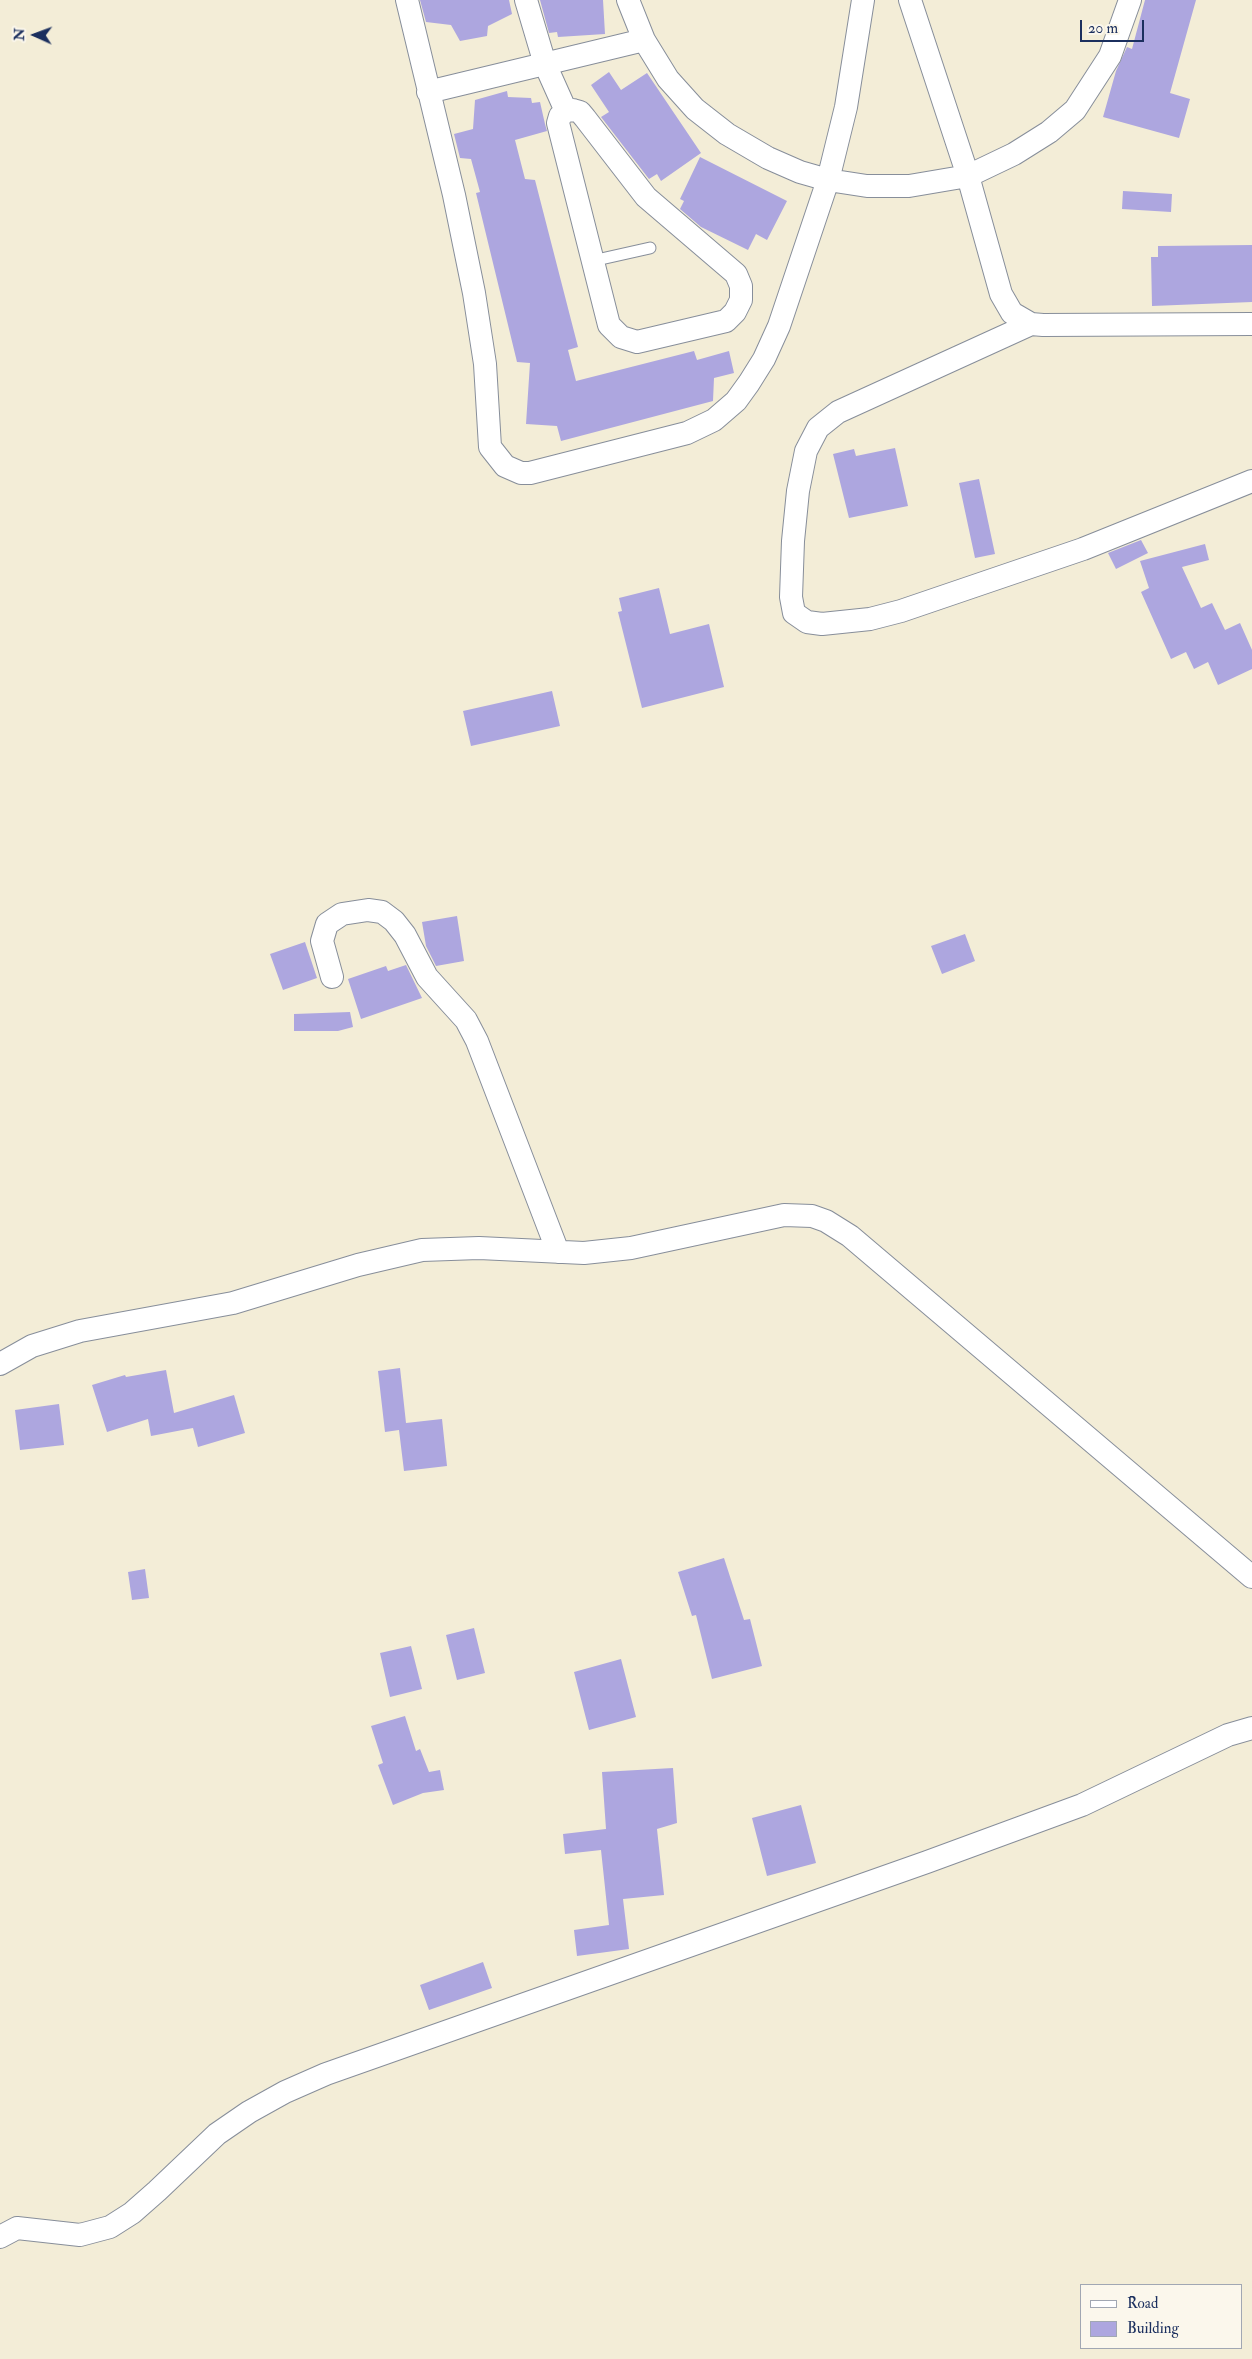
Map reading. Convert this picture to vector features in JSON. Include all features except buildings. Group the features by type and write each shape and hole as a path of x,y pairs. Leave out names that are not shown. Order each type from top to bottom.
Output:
{"street":[{"path":"407,0 454,194 474,293 484,364 490,447 505,466 522,473 687,433 714,420 736,401 764,359 779,326 828,180 846,108 863,0"},
{"path":"526,0 545,64 566,112"},
{"path":"628,0 644,40 668,79 695,109 727,134 768,158 800,172 828,180 867,186 909,186 968,176 1014,154 1049,132 1075,110 1110,56 1130,0"},
{"path":"910,0 968,176 1005,304 1012,313 1031,324"},
{"path":"428,92 644,40"},
{"path":"573,110 580,112 646,197 736,274 741,286 740,300 735,312 726,322 645,341 628,340 614,332 609,325 558,123 560,116 566,112 573,110"},
{"path":"1252,324 1031,324 838,412 818,428 806,451 798,491 793,541 791,597 794,613 807,622 822,624 870,619 901,611 1083,549 1252,481"},
{"path":"332,977 322,941 327,924 342,914 368,910 382,912 394,920 405,935 427,976 466,1020 477,1041 558,1252"},
{"path":"0,1364 32,1346 80,1331 233,1303 358,1265 422,1250 479,1248 584,1253 631,1248 784,1215 812,1216 838,1228 857,1243 1252,1577"},
{"path":"0,2237 17,2228 80,2234 110,2227 132,2213 217,2134 249,2112 285,2092 326,2074 927,1862 1082,1805 1228,1735 1252,1728"}],"lane":[{"path":"592,260 650,248"}]}
